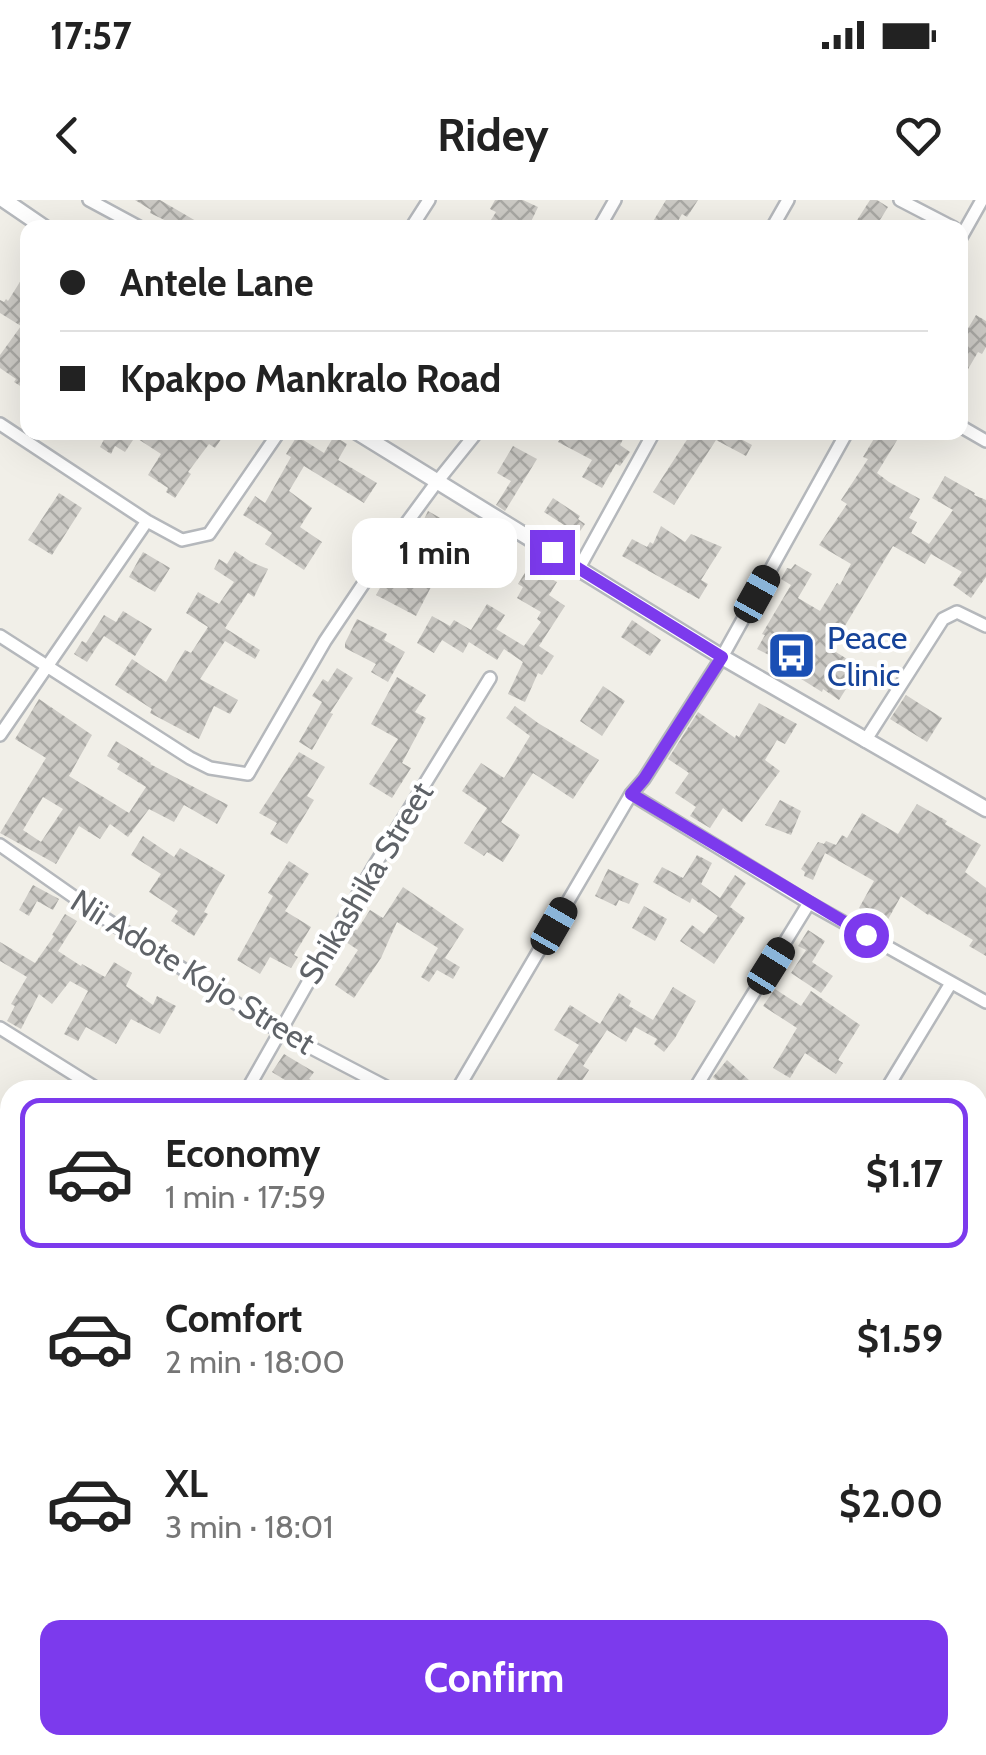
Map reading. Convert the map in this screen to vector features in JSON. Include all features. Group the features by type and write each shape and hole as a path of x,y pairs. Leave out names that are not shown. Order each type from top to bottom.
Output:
{"street":[{"path":"4,200 33,220"},
{"path":"89,200 126,220"},
{"path":"900,200 937,220"},
{"path":"24,440 182,540 209,534 274,440"},
{"path":"369,440 722,657 986,809"},
{"path":"0,636 190,758 210,768 248,774 324,641 380,558 471,440"},
{"path":"579,568 650,440"},
{"path":"463,1080 631,794 722,657 843,440"},
{"path":"0,735 147,521"},
{"path":"865,742 943,618 957,612 986,626"},
{"name":"Shikashika Street","path":"252,1080 373,868 490,678"},
{"path":"631,794 809,903 986,1002"},
{"name":"Nii Adote Kojo Street","path":"0,846 279,1031 373,1080"},
{"path":"700,1080 809,903"},
{"path":"892,1080 950,984"},
{"path":"0,1028 83,1080"}],"building":[{"path":"135,200 160,200 194,220 164,220 150,213"},
{"path":"495,200 523,200 538,207 532,220 491,220 496,212 490,209"},
{"path":"666,200 698,200 687,217 682,214 679,220 654,220"},
{"path":"870,200 888,207 880,220 857,220"},
{"path":"20,282 20,325 0,313 0,300 8,301"},
{"path":"976,315 986,321 986,347 982,354 978,352 968,369 968,328"},
{"path":"20,327 20,386 0,368 0,355"},
{"path":"104,440 133,440 125,452 115,446 111,454 100,447"},
{"path":"140,440 220,440 215,448 209,444 175,498 166,492 168,488 148,475 161,454"},
{"path":"295,440 303,440 324,453 332,440 340,440 347,444 338,460 377,483 364,503 304,466 289,491 312,508 300,527 322,542 304,570 265,544 272,533 243,515 255,496 265,503 291,457 286,454"},
{"path":"623,440 620,445 630,452 620,466 616,464 602,488 582,477 592,460 558,442"},
{"path":"687,440 716,440 674,505 653,492"},
{"path":"716,440 743,440 752,445 746,456"},
{"path":"873,440 897,440 877,473 920,499 909,518 917,522 911,533 929,544 953,510 932,498 945,476 986,500 986,577 971,598 953,585 962,572 931,554 925,564 893,546 831,649 860,667 839,700 790,672 793,667 757,649 791,585 781,579 787,568 795,564 812,574 798,598 820,611 837,583 840,585 851,564 819,545 847,504 841,500 868,459 863,457"},
{"path":"513,446 537,459 505,511 496,505 511,481 497,473"},
{"path":"59,493 82,508 52,555 28,540"},
{"path":"553,498 580,516 578,519 585,524 578,534 544,512"},
{"path":"428,511 442,519 425,549 450,562 445,572 451,575 444,588 436,583 431,587 416,616 376,595 413,542"},
{"path":"661,526 685,542 691,534 722,547 701,580 708,584 699,599 622,556 632,539 647,547 650,542 653,544"},
{"path":"235,551 268,569 254,597 248,593 225,628 260,650 255,659 225,641 200,679 238,700 230,714 214,706 199,739 150,713 152,709 115,685 132,659 166,682 185,650 191,653 208,627 186,613 198,592 219,604 234,582 214,569 219,559 227,564"},
{"path":"143,552 170,568 155,592 129,577"},
{"path":"529,566 557,582 549,595 565,606 539,646 554,656 542,675 538,673 525,702 508,694 523,662 504,649 497,660 469,642 463,653 442,640 434,653 417,643 432,616 450,626 454,620 471,630 487,604 505,615 496,629 524,646 541,622 537,619 541,612 517,598 523,587 518,584"},
{"path":"123,611 152,629 135,656 104,636 87,662 74,654 104,615 116,622"},
{"path":"357,619 387,634 384,640 405,652 388,682 371,672 376,664 345,648"},
{"path":"632,620 661,640 650,656 621,637"},
{"path":"337,668 353,678 312,750 299,742 322,702 312,696 323,679 328,682"},
{"path":"397,677 426,695 415,712 426,718 402,763 411,768 392,798 369,784 398,739 371,724"},
{"path":"603,686 625,701 602,736 580,721"},
{"path":"906,695 942,718 927,742 890,719"},
{"path":"39,699 92,735 69,776 129,813 146,787 117,769 120,764 107,756 116,741 150,764 228,805 217,824 184,805 174,822 149,809 128,837 110,824 100,839 79,826 56,864 0,833 46,758 15,739","holes":["43,797 63,809 41,842 23,830"]},
{"path":"759,703 797,724 785,744 777,740 765,760 780,771 742,822 723,808 710,828 690,816 696,807 675,793 689,773 668,759 698,712 735,738"},
{"path":"515,706 599,760 573,799 533,773 501,822 520,835 503,862 464,843 487,808 462,791 481,763 504,778 508,772 530,736 506,718"},
{"path":"299,752 325,767 307,796 314,800 287,844 270,834 277,823 259,813"},
{"path":"780,800 801,811 791,835 765,825"},
{"path":"917,804 981,845 965,872 986,888 986,956 969,946 973,940 901,896 886,923 859,908 874,881 825,853 813,880 804,876 801,869 818,842 836,845 842,835 847,838 862,813 898,834"},
{"path":"143,836 174,857 180,848 225,875 194,936 171,921 178,911 149,892 161,874 131,855"},
{"path":"697,855 712,863 701,884 720,898 735,875 746,883 730,907 745,918 714,964 680,941 692,925 704,934 718,916 692,898 690,903 653,882 662,867 683,878"},
{"path":"289,861 309,874 285,911 311,927 294,955 298,957 291,968 270,957 260,974 237,960 273,896 268,893"},
{"path":"608,869 639,884 629,904 619,900 616,906 595,896"},
{"path":"33,885 59,899 53,910 37,901 29,916 19,910"},
{"path":"403,887 464,929 445,958 460,967 453,979 437,970 429,982 421,977 438,948 397,922 381,958 354,998 335,985 358,950 343,940 351,926 357,930 370,910 383,918"},
{"path":"644,906 667,919 655,941 632,928"},
{"path":"65,914 77,921 58,951 105,977 114,962 132,973 126,986 153,1005 157,996 176,1006 160,1034 131,1019 116,1044 86,1027 78,1041 64,1034 88,991 70,981 52,1004 39,994 21,1029 7,1021 15,1006 11,1004 27,977 0,961 0,942 35,963"},
{"path":"808,930 825,941 812,962 833,976 821,993 791,973 806,950 798,946"},
{"path":"673,987 696,1001 664,1052 654,1044 657,1039 635,1027 626,1042 607,1030 583,1066 589,1070 582,1080 556,1080 579,1045 554,1030 570,1005 600,1024 619,993 631,1001 629,1006 653,1020"},
{"path":"775,989 801,1006 811,991 860,1025 838,1060 843,1063 836,1074 805,1053 790,1078 773,1068 797,1028 763,1006"},
{"path":"284,1054 314,1072 311,1080 285,1080 272,1072"},
{"path":"727,1060 749,1080 716,1080 713,1077"}],"place":[{"name":"Peace Clinic","path":"792,656"}],"route":[{"path":"552,552 722,657 631,794 866,935"}]}
